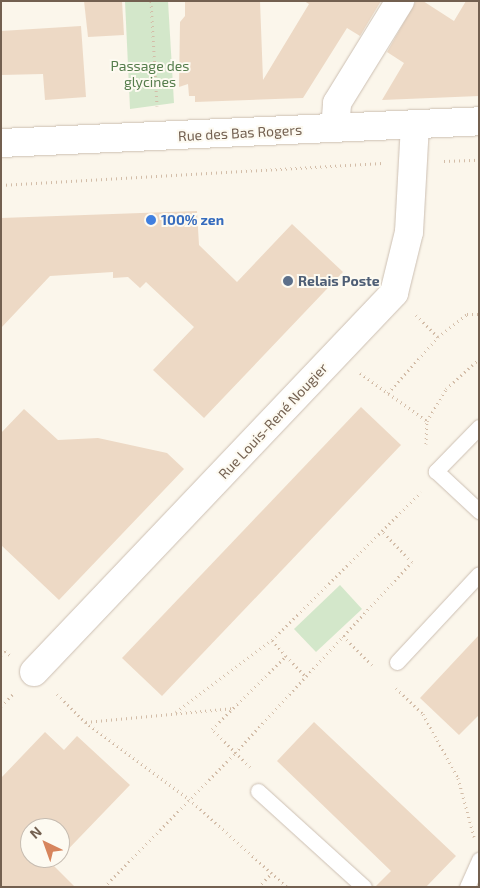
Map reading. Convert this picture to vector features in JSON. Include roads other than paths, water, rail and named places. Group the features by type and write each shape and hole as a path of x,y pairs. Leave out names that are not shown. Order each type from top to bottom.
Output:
{"street":[{"path":"335,128 336,104 400,1"},
{"name":"Rue des Bas Rogers","path":"1,143 479,121"},
{"name":"Rue Louis-René Nougier","path":"34,672 394,293 408,232 415,124"}],"lane":[{"path":"479,427 436,471 479,511"},
{"path":"396,662 479,574"},
{"path":"258,791 364,887"},
{"path":"467,887 479,860"}],"place":[{"name":"100% zen","path":"151,220"},
{"name":"Relais Poste","path":"288,281"}],"park label":[{"name":"Passage des glycines","path":"150,74"}]}
